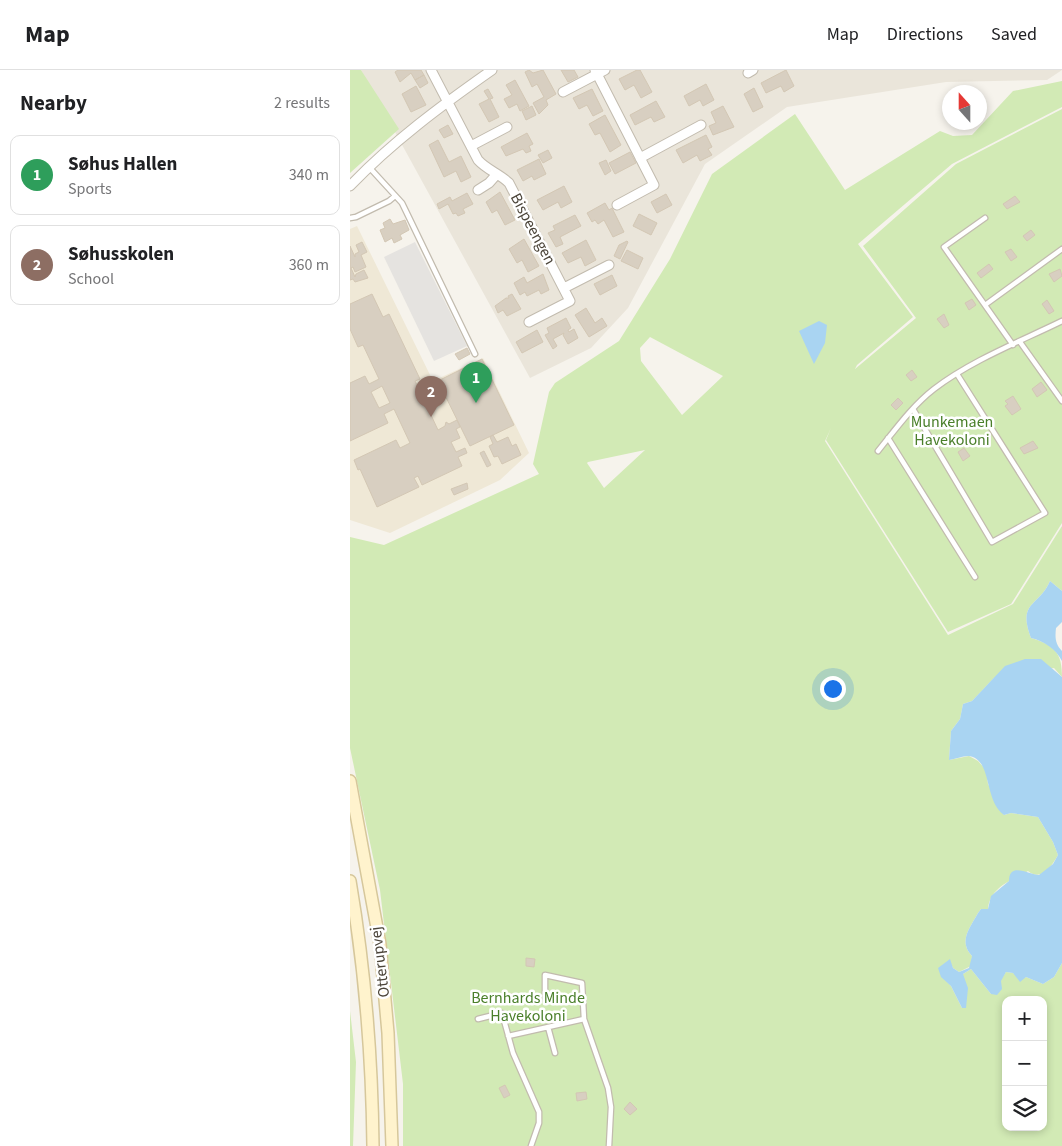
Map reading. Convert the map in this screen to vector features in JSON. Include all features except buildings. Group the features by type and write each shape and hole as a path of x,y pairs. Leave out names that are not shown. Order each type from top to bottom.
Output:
{"main road":[{"name":"Otterupvej","path":"350,781 380,944 388,1033 392,1146"},
{"name":"Otterupvej","path":"350,881 361,948 372,1092 373,1146"},
{"path":"365,1146 372,1092"}],"street":[{"name":"Bispeengen","path":"431,70 478,160 485,168 509,183 564,288"},
{"path":"350,186 369,166 448,102 492,70"},
{"path":"563,92 599,71 654,185 617,206"},
{"path":"640,158 701,125"},
{"path":"471,146 507,127"},
{"name":"Bispeengen","path":"478,190 489,183 497,174"},
{"path":"529,322 570,301 564,288 609,265"}],"lane":[{"path":"369,166 395,196 415,230 475,354"},
{"path":"350,218 389,201 395,196"},
{"path":"985,218 944,246 1012,345"},
{"path":"985,305 1062,249"},
{"path":"878,451 913,409 933,390 957,374 1062,321"},
{"path":"1020,342 1062,401"},
{"path":"913,409 992,542 1045,513 957,374"},
{"path":"888,438 975,577"},
{"path":"545,999 545,976 582,983 584,1019 608,1088 611,1107 609,1146"},
{"path":"478,1019 502,1013 508,1036 539,1112 539,1123 531,1146"},
{"path":"508,1036 584,1019"},
{"path":"548,1027 555,1053"}],"shaded area":[{"path":"361,70 1062,70 1047,80 946,82 787,107 705,164 628,308 591,348 530,378"},
{"path":"357,226 433,381 483,358 529,453 500,480 390,533 350,520 350,229"},
{"path":"415,242 467,346 434,361 384,257"}],"green space":[{"path":"350,70 361,70 399,129 350,173"},
{"path":"1062,81 1062,107 952,164 858,244 913,317 857,365 855,369 916,318 863,246 956,164 1062,109 1062,523 1011,604 948,632 826,440 831,428 825,441 948,635 1013,604 1062,526 1062,591 1050,581 1031,605 1028,611 1027,626 1031,638 1046,644 1056,651 1061,662 1062,677 1054,668 994,678 972,701 963,704 960,719 951,731 949,760 969,756 978,761 986,770 988,784 1004,815 1011,813 1038,817 1053,842 1058,855 1053,864 1042,874 1037,875 1028,871 1003,885 993,895 988,909 981,909 967,934 966,945 972,956 971,966 959,972 947,962 943,965 944,978 951,986 962,1008 963,974 971,969 991,994 1006,972 1013,973 1022,979 1026,977 1043,984 1054,977 1062,963 1062,1146 403,1146 403,1084 380,890 350,748 350,537 384,545 539,474 533,464 549,392 555,383 619,341 670,259 712,174 795,114 845,190 940,131 953,136 972,135 977,130 987,130 987,119 1013,91","holes":["650,337 723,376 682,415 641,361 640,348","645,450 604,488 587,463 588,462"]},
{"path":"350,1011 356,1062 353,1146 350,1146"}],"water":[{"path":"819,321 827,325 825,343 814,364 799,331"},
{"path":"1050,581 1062,591 1062,622 1056,628 1056,634 1057,643 1062,651 1062,661 1049,646 1031,638 1027,626 1028,611 1031,605"},
{"path":"1025,659 1041,659 1062,677 1062,963 1054,977 1043,984 1026,977 1020,982 1013,973 1006,972 1001,981 1002,989 997,995 991,994 971,969 963,974 968,988 966,1008 962,1008 951,986 941,977 938,968 950,959 953,968 959,972 969,968 972,956 966,945 967,934 981,909 988,909 991,896 1009,881 1012,872 1021,870 1039,875 1053,864 1058,855 1053,842 1038,817 1011,813 1004,815 997,808 985,772 976,758 964,756 949,760 951,731 960,719 963,704 972,701 1005,666"}],"place":[{"name":"Søhus Hallen","path":"476,403"},
{"name":"Søhusskolen","path":"431,417"}],"park label":[{"name":"Munkemaen Havekoloni","path":"952,431"},
{"name":"Bernhards Minde Havekoloni","path":"528,1007"}]}
